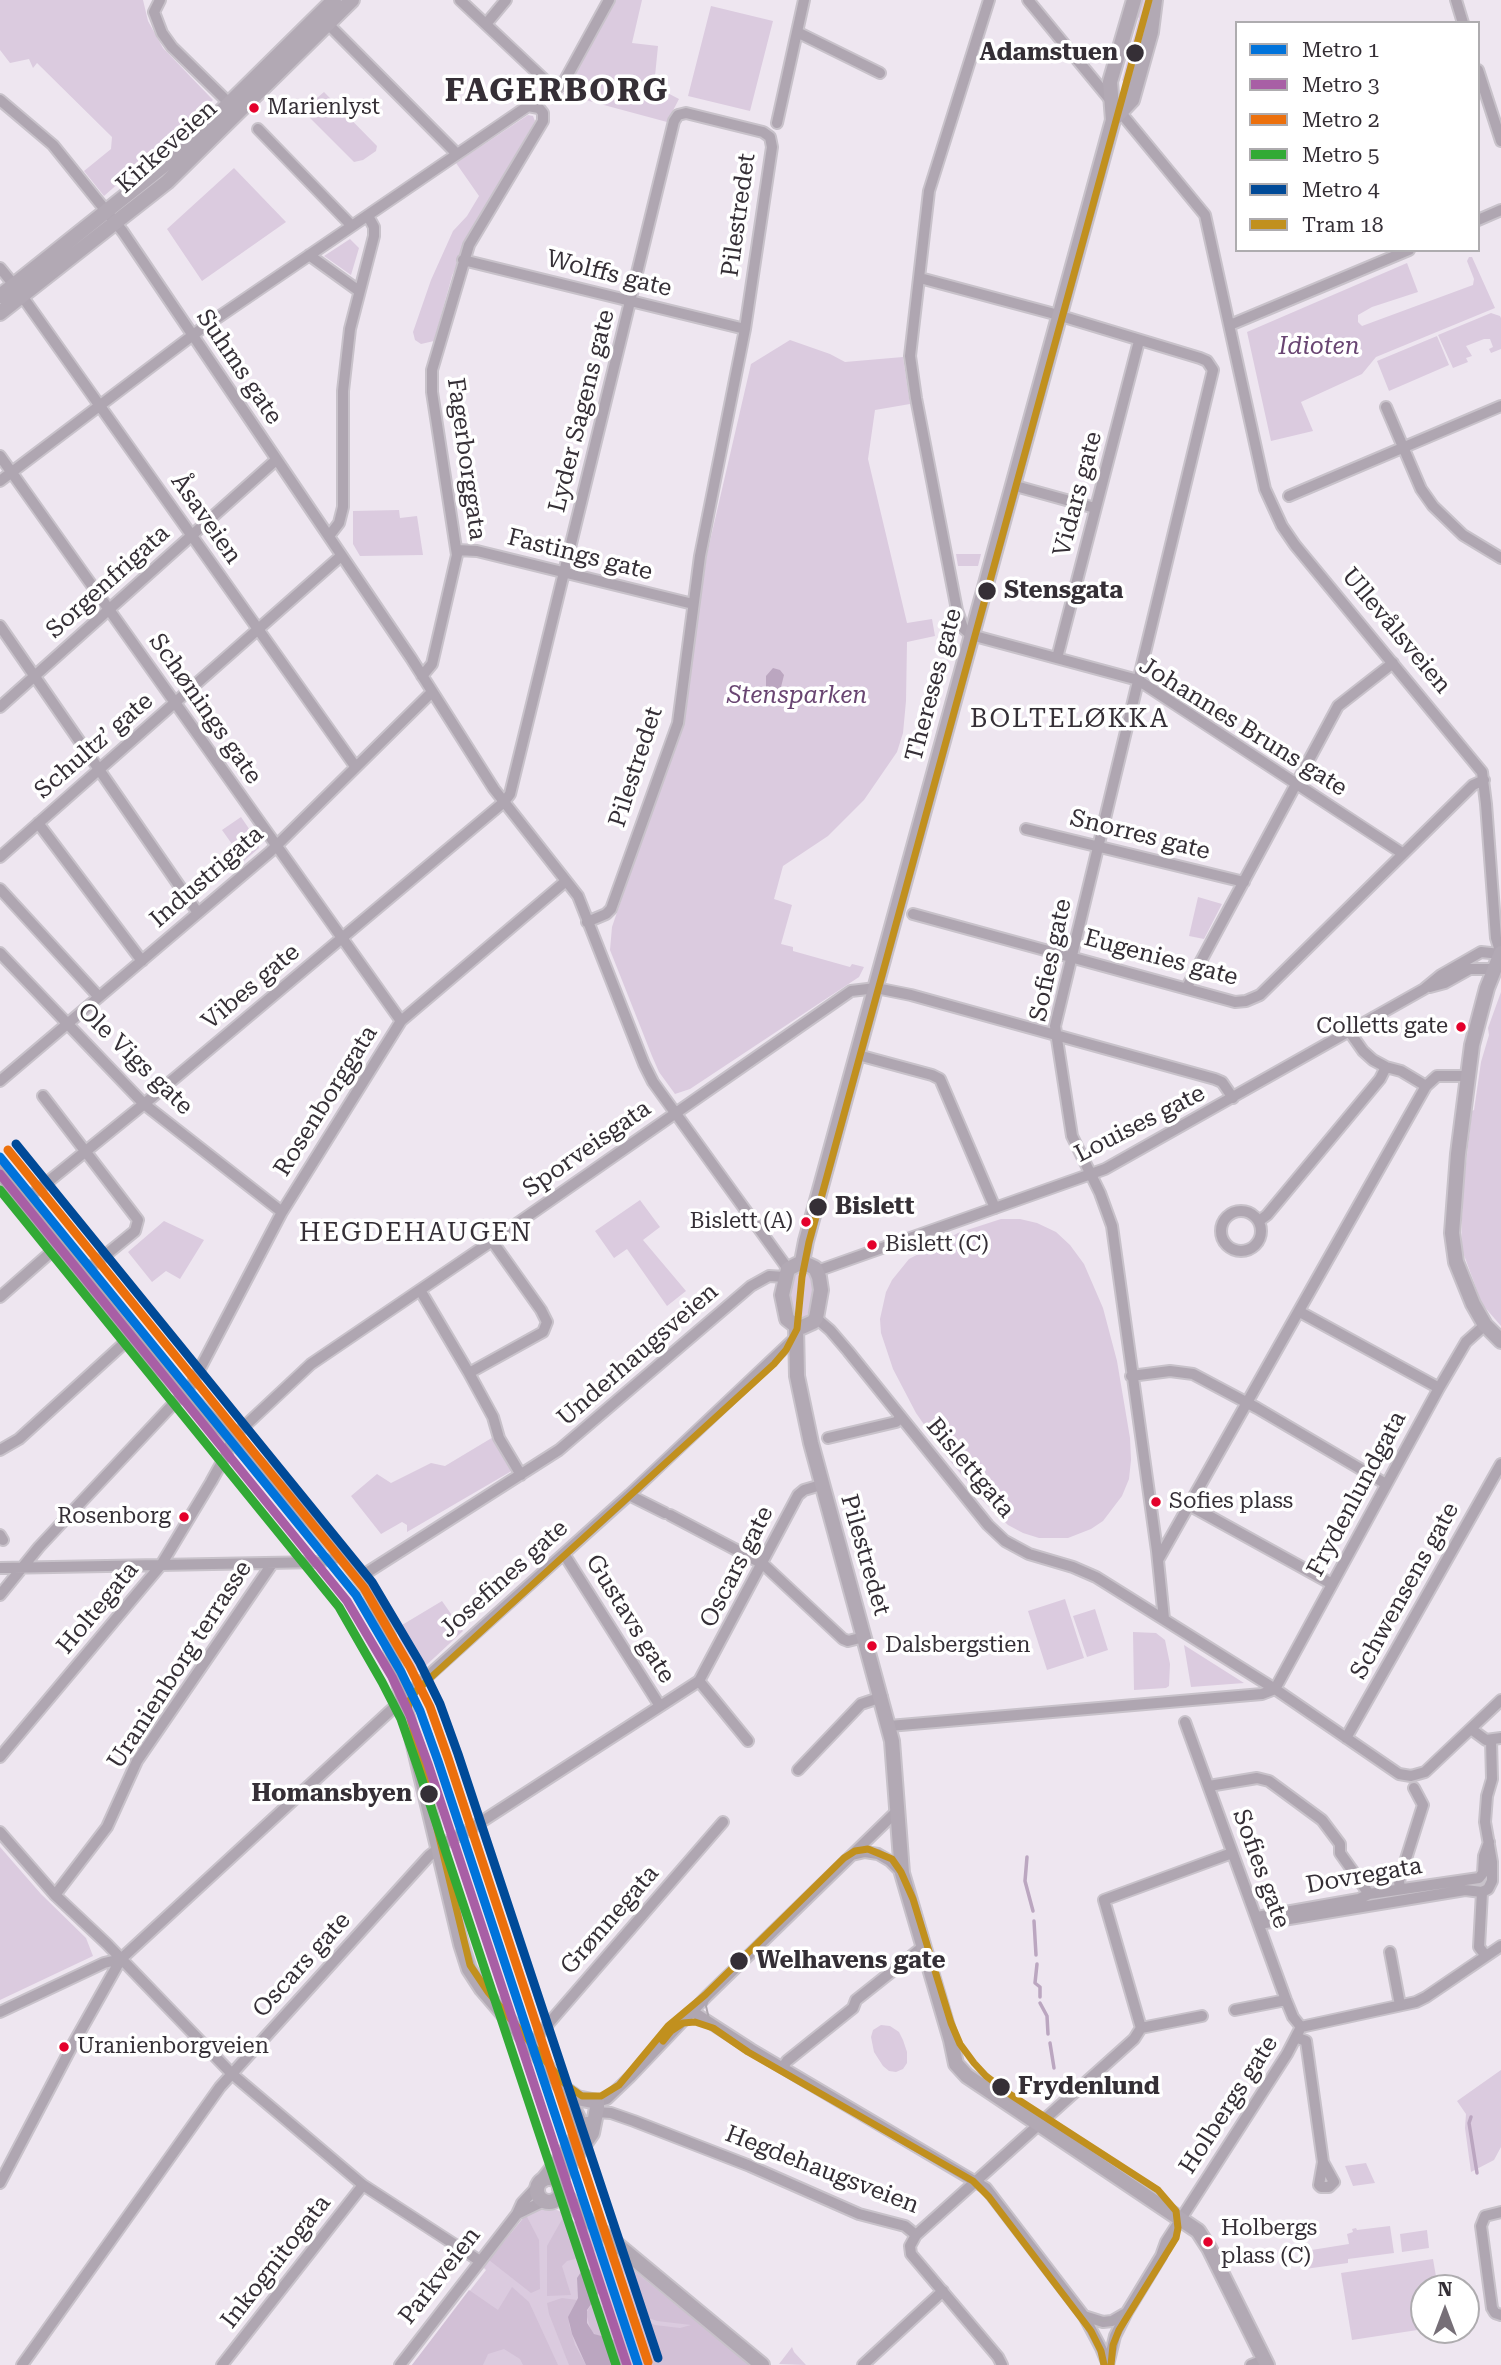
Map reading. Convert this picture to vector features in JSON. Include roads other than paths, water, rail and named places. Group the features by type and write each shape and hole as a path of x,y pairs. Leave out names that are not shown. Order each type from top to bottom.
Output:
{"main road":[{"name":"Kirkeveien","path":"111,218 334,0"},
{"name":"Kirkeveien","path":"0,313 18,291 188,162 352,0"},
{"name":"Thereses gate","path":"1117,116 1111,99 1110,82 1134,0"},
{"name":"Thereses gate","path":"802,1262 1058,317 1117,116 1132,100 1151,32 1154,0"},
{"name":"Kirkeveien","path":"0,296 18,291"},
{"path":"1501,954 1478,1018 1468,1076 1457,1165 1452,1241 1456,1262 1468,1294 1485,1325 1501,1340"},
{"path":"0,1172 131,1337 232,1438 341,1554 370,1591 382,1616 469,1969 563,2089 579,2118 582,2130"},
{"path":"802,1262 812,1265 817,1271 821,1290 816,1318 795,1332 784,1311 782,1295 786,1273 802,1262"},
{"name":"Pilestredet","path":"795,1332 797,1376 821,1485 889,1726 894,1753 902,1873 951,2040 974,2079 1198,2231 1209,2248 1261,2363"},
{"name":"Hegdehaugsveien","path":"563,2089 596,2111"},
{"name":"Parkveien","path":"540,2183 596,2111"},
{"name":"Parkveien","path":"559,2185 592,2133 596,2111"},
{"path":"585,2218 537,2194 540,2183 552,2179 585,2218 762,2365"},
{"path":"547,2201 556,2199 559,2185"}],"street":[{"path":"160,0 154,12 162,33 172,47 229,103"},
{"path":"460,0 547,82 559,87 609,0"},
{"path":"486,24 506,0"},
{"name":"Pilestredet","path":"777,123 804,0"},
{"path":"971,635 963,628 957,610 910,356 929,191 989,0"},
{"path":"1028,0 1111,99"},
{"path":"1456,0 1462,21"},
{"path":"0,481 193,335 457,155 328,24"},
{"path":"797,32 880,73"},
{"path":"1480,76 1501,141"},
{"name":"Suhms gate","path":"0,100 53,145 111,218 193,335 422,676"},
{"name":"Fagerborggata","path":"422,676 432,664 457,551 431,381 432,370 469,245 543,121 541,110 528,106 457,155"},
{"name":"Lyder Sagens gate","path":"504,802 514,785 675,117 686,113 763,132"},
{"name":"Ullevålsveien","path":"1117,116 1205,215 1265,489 1271,505 1295,545 1475,762 1483,780 1496,937 1501,954"},
{"path":"258,129 352,226"},
{"name":"Pilestredet","path":"587,922 611,909 676,734 700,556 745,329 772,147 770,137 763,132"},
{"path":"1480,219 1501,210"},
{"path":"329,536 339,523 343,507 342,391 350,329 374,236 368,216"},
{"path":"1230,325 1404,252"},
{"path":"309,255 359,291"},
{"name":"Wolffs gate","path":"463,260 745,329"},
{"name":"Åsaveien","path":"0,268 101,406 355,766"},
{"path":"920,278 1139,341"},
{"name":"Sofies gate","path":"1139,341 1200,358 1207,361 1213,370 1070,957 1056,1018 1056,1036 1072,1136 1112,1226 1158,1560"},
{"name":"Vidars gate","path":"1057,658 1139,341"},
{"path":"1289,496 1501,406"},
{"path":"1386,407 1421,489 1433,506 1463,535 1501,558"},
{"name":"Schønings gate","path":"0,456 401,1020"},
{"name":"Sorgenfrigata","path":"0,707 276,460"},
{"path":"1012,485 1096,509"},
{"name":"Fastings gate","path":"457,551 477,551 693,604"},
{"name":"Schultz’ gate","path":"0,857 341,556"},
{"path":"0,626 198,912"},
{"name":"Johannes Bruns gate","path":"971,635 1138,680 1402,853"},
{"path":"1187,987 1338,706 1393,663"},
{"path":"422,676 504,802 578,896 653,1082 786,1273"},
{"name":"Industrigata","path":"0,1081 276,846 431,693"},
{"name":"Eugenies gate","path":"913,914 1235,1002 1246,1001 1260,995 1402,853 1473,785 1483,780"},
{"name":"Vibes gate","path":"23,1202 504,802"},
{"path":"38,823 142,961"},
{"name":"Snorres gate","path":"1026,829 1244,882"},
{"name":"Rosenborggata","path":"0,1595 47,1538 192,1384 282,1212 401,1020 566,881"},
{"path":"0,889 99,997"},
{"name":"Louises gate","path":"817,1271 1091,1175 1118,1163 1424,989 1441,975 1481,952 1501,954"},
{"name":"Ole Vigs gate","path":"0,953 144,1104 282,1212"},
{"name":"Louises gate","path":"1424,989 1445,983 1470,969 1494,969"},
{"path":"876,988 911,995 1215,1079 1223,1082 1233,1098"},
{"name":"Sporveisgata","path":"232,1438 311,1364 851,991 876,988"},
{"path":"1349,1031 1363,1051 1386,1067 1401,1071 1426,1086"},
{"path":"858,1055 940,1079 995,1208"},
{"path":"1259,1221 1267,1215 1380,1079 1386,1067"},
{"path":"1468,1076 1437,1076 1426,1086 1158,1560 1164,1619 1275,1689 1399,1774 1411,1776 1433,1766 1501,1700"},
{"path":"43,1096 137,1215 138,1224 135,1230 81,1275"},
{"path":"469,1373 546,1329 547,1322 541,1310 492,1241"},
{"path":"0,1297 58,1246"},
{"name":"Underhaugsveien","path":"358,1574 392,1557 559,1450 751,1286 769,1276 786,1273"},
{"path":"420,1290 469,1373 492,1417 499,1438 521,1475"},
{"path":"1300,1312 1439,1388"},
{"name":"Bislettgata","path":"816,1318 848,1350 988,1525 1005,1541 1030,1554 1096,1577 1164,1619"},
{"name":"Frydenlundgata","path":"1275,1689 1439,1388 1466,1342 1485,1325"},
{"name":"Josefines gate","path":"0,2012 104,1963 121,1959 629,1495 795,1332"},
{"path":"0,1450 19,1439 76,1384 131,1337"},
{"path":"1131,1376 1170,1371 1192,1374 1387,1483"},
{"path":"828,1438 896,1422 901,1417"},
{"name":"Holtegata","path":"0,1757 161,1565 228,1453 232,1438"},
{"name":"Schwensens gate","path":"1346,1738 1501,1464"},
{"name":"Oscars gate","path":"22,2365 220,2087 439,1847 699,1681 798,1495 804,1490 821,1485"},
{"path":"629,1495 763,1564 843,1639 848,1641 864,1637"},
{"path":"1189,1506 1332,1584"},
{"path":"0,1568 272,1564 324,1561 341,1554"},
{"name":"Gustavs gate","path":"564,1554 660,1706"},
{"name":"Uranienborg terrasse","path":"55,1895 107,1827 137,1761 272,1564"},
{"path":"699,1681 748,1741"},
{"path":"889,1726 1262,1694 1275,1689"},
{"path":"798,1770 861,1704 881,1697"},
{"name":"Sofies gate","path":"1185,1722 1286,2000 1299,2032 1306,2041 1323,2162"},
{"path":"1471,1729 1480,1737 1496,1739 1485,1822 1492,1861 1492,1881 1488,1889 1482,1892 1479,1947 1486,1956"},
{"path":"1209,1786 1265,1778 1315,1813 1340,1844 1340,1853 1364,1897"},
{"path":"1400,1889 1399,1881 1423,1805 1414,1788"},
{"name":"Parkveien","path":"596,2111 692,2011 898,1810"},
{"name":"Grønnegata","path":"530,2045 723,1822"},
{"path":"0,1832 55,1895 232,2074 363,2185 480,2262"},
{"name":"Dovregata","path":"1258,1920 1400,1889 1479,1878 1483,1873 1484,1856 1489,1842"},
{"path":"850,1856 865,1852 878,1854 891,1861 902,1873"},
{"path":"1202,2017 1141,2028 1104,1900 1233,1853"},
{"name":"Dovregata","path":"1258,1920 1465,1890 1482,1892"},
{"path":"783,2067 853,2008 856,2000 924,1946"},
{"path":"1299,2032 1426,1997 1501,1946"},
{"path":"1390,1952 1400,2005"},
{"path":"0,2183 121,1959"},
{"path":"1235,2010 1286,2000"},
{"path":"692,2011 977,2180 991,2193 1084,2316 1108,2365"},
{"name":"Hegdehaugsveien","path":"596,2111 634,2121 769,2174 859,2214 905,2226 916,2235 1134,2039 1141,2028"},
{"name":"Holbergs gate","path":"1108,2365 1115,2336 1161,2256 1166,2242 1299,2032"},
{"name":"Parkveien","path":"400,2365 540,2183"},
{"name":"Inkognitogata","path":"222,2365 363,2185"},
{"name":"Parkveien","path":"517,2214 547,2201"},
{"path":"1499,2315 1492,2308 1481,2222 1485,2216 1501,2212"},
{"path":"916,2235 910,2246 911,2254 999,2357 1002,2365"},
{"path":"863,2365 943,2291"},
{"path":"1084,2316 1103,2322 1119,2318 1127,2312"}],"waterway":[{"path":"1027,1857 1025,1881 1033,1911"},
{"path":"1034,1921 1036,1955"},
{"path":"1037,1964 1035,1983 1040,1987 1040,1997"},
{"path":"1040,2003 1047,2016 1048,2034"},
{"path":"1050,2043 1054,2068"},
{"path":"1471,2117 1469,2123 1477,2173"}],"tram line":[{"name":"18","path":"1111,2365 1113,2345 1119,2330 1176,2238 1176,2211 1158,2190 1011,2095 974,2063 960,2044 951,2023 913,1899 892,1859 868,1849 855,1851 844,1858 705,1995 668,2026 619,2085 601,2096 582,2096 564,2083 488,1992 470,1965 408,1709 416,1691 774,1364 786,1350 797,1329 802,1277 809,1242 1149,0"},
{"path":"720,1980 710,1993 706,2006 709,2019 720,2033"},
{"name":"18","path":"663,2041 683,2023 695,2022 713,2028 748,2052 973,2181 989,2197 1091,2331 1101,2351 1104,2365"},
{"path":"1071,2304 1086,2317 1105,2321 1124,2314 1141,2295"}],"metro line":[{"name":"4","path":"16,1144 372,1582 420,1663 440,1704 458,1754 658,2358"},
{"name":"2","path":"8,1150 364,1588 410,1667 430,1707 448,1758 648,2362"},
{"name":"1","path":"0,1157 356,1595 401,1672 420,1711 438,1761 638,2365"},
{"name":"3","path":"0,1174 347,1601 392,1677 410,1715 428,1764 627,2365"},
{"name":"5","path":"0,1190 339,1607 382,1682 401,1719 418,1768 616,2365"}],"place":[{"name":"Adamstuen","path":"1135,53"},
{"name":"Marienlyst","path":"254,108"},
{"name":"Stensgata","path":"987,591"},
{"name":"Colletts gate","path":"1461,1027"},
{"name":"Bislett","path":"818,1207"},
{"name":"Bislett (A)","path":"806,1222"},
{"name":"Bislett (C)","path":"872,1245"},
{"name":"Sofies plass","path":"1156,1502"},
{"name":"Rosenborg","path":"184,1517"},
{"name":"Dalsbergstien","path":"872,1646"},
{"name":"Homansbyen","path":"429,1794"},
{"name":"Welhavens gate","path":"739,1961"},
{"name":"Uranienborgveien","path":"64,2047"},
{"name":"Frydenlund","path":"1001,2087"},
{"name":"Holbergs plass (C)","path":"1208,2242"}],"district":[{"name":"FAGERBORG","path":"557,92"},
{"name":"BOLTELØKKA","path":"1070,719"},
{"name":"HEGDEHAUGEN","path":"416,1233"}],"park label":[{"name":"Idioten","path":"1319,347"},
{"name":"Stensparken","path":"797,696"}]}
